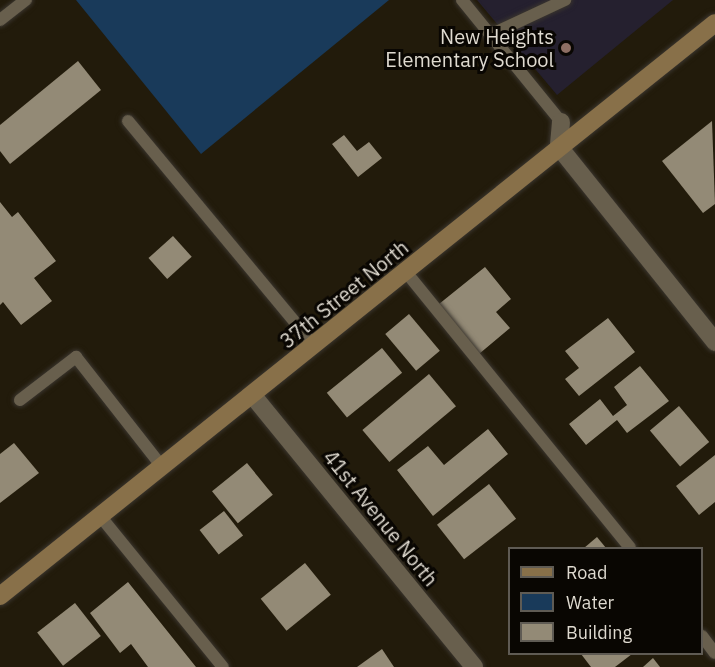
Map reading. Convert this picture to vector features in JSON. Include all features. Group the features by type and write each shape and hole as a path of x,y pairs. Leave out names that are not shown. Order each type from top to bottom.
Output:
{"street":[{"name":"37th Street North","path":"0,596 254,397 559,147 713,29"},
{"path":"561,122 559,147 715,342"},
{"name":"41st Avenue North","path":"254,397 474,667"}],"lane":[{"path":"0,20 26,0"},
{"path":"462,0 561,122"},
{"path":"490,35 566,0"},
{"path":"128,121 315,346"},
{"path":"406,272 628,547"},
{"path":"20,400 76,357 163,468"},
{"path":"101,517 223,667"},
{"path":"703,637 715,653"}],"shaded area":[{"name":"New Heights Elementary School","path":"477,0 673,0 557,95"}],"water":[{"path":"76,0 389,0 201,154"}],"building":[{"path":"78,61 101,90 10,164 0,151 0,125"},
{"path":"712,121 715,204 703,213 662,161"},
{"path":"344,135 357,151 369,142 382,158 358,177 332,144"},
{"path":"0,202 12,217 18,212 56,261 34,278 52,301 21,325 3,302 0,305"},
{"path":"173,236 192,257 167,279 148,258"},
{"path":"485,267 511,299 496,312 510,328 479,354 439,304"},
{"path":"409,314 440,351 416,371 385,334"},
{"path":"608,318 635,352 579,396 565,379 579,368 565,351"},
{"path":"382,348 402,373 347,418 327,393"},
{"path":"640,366 669,401 627,433 617,420 586,445 569,424 600,399 613,416 627,405 614,387"},
{"path":"429,374 456,406 389,462 362,430"},
{"path":"679,406 709,442 680,466 650,430"},
{"path":"488,429 508,454 433,516 397,470 428,446 444,465"},
{"path":"14,443 39,473 0,503 0,454"},
{"path":"715,455 715,502 699,515 676,486"},
{"path":"247,463 273,495 238,523 212,491"},
{"path":"489,484 516,519 464,559 437,525"},
{"path":"224,511 243,535 219,555 200,530"},
{"path":"597,537 605,547 585,547"},
{"path":"305,563 331,595 287,631 261,599"},
{"path":"128,582 196,667 148,667 131,644 120,653 90,613"},
{"path":"75,603 101,636 63,666 37,633"},
{"path":"382,649 394,667 357,667"},
{"path":"582,655 631,655 615,667 591,667"},
{"path":"653,658 660,667 643,667"}],"place":[{"name":"New Heights Elementary School","path":"566,48"}]}
